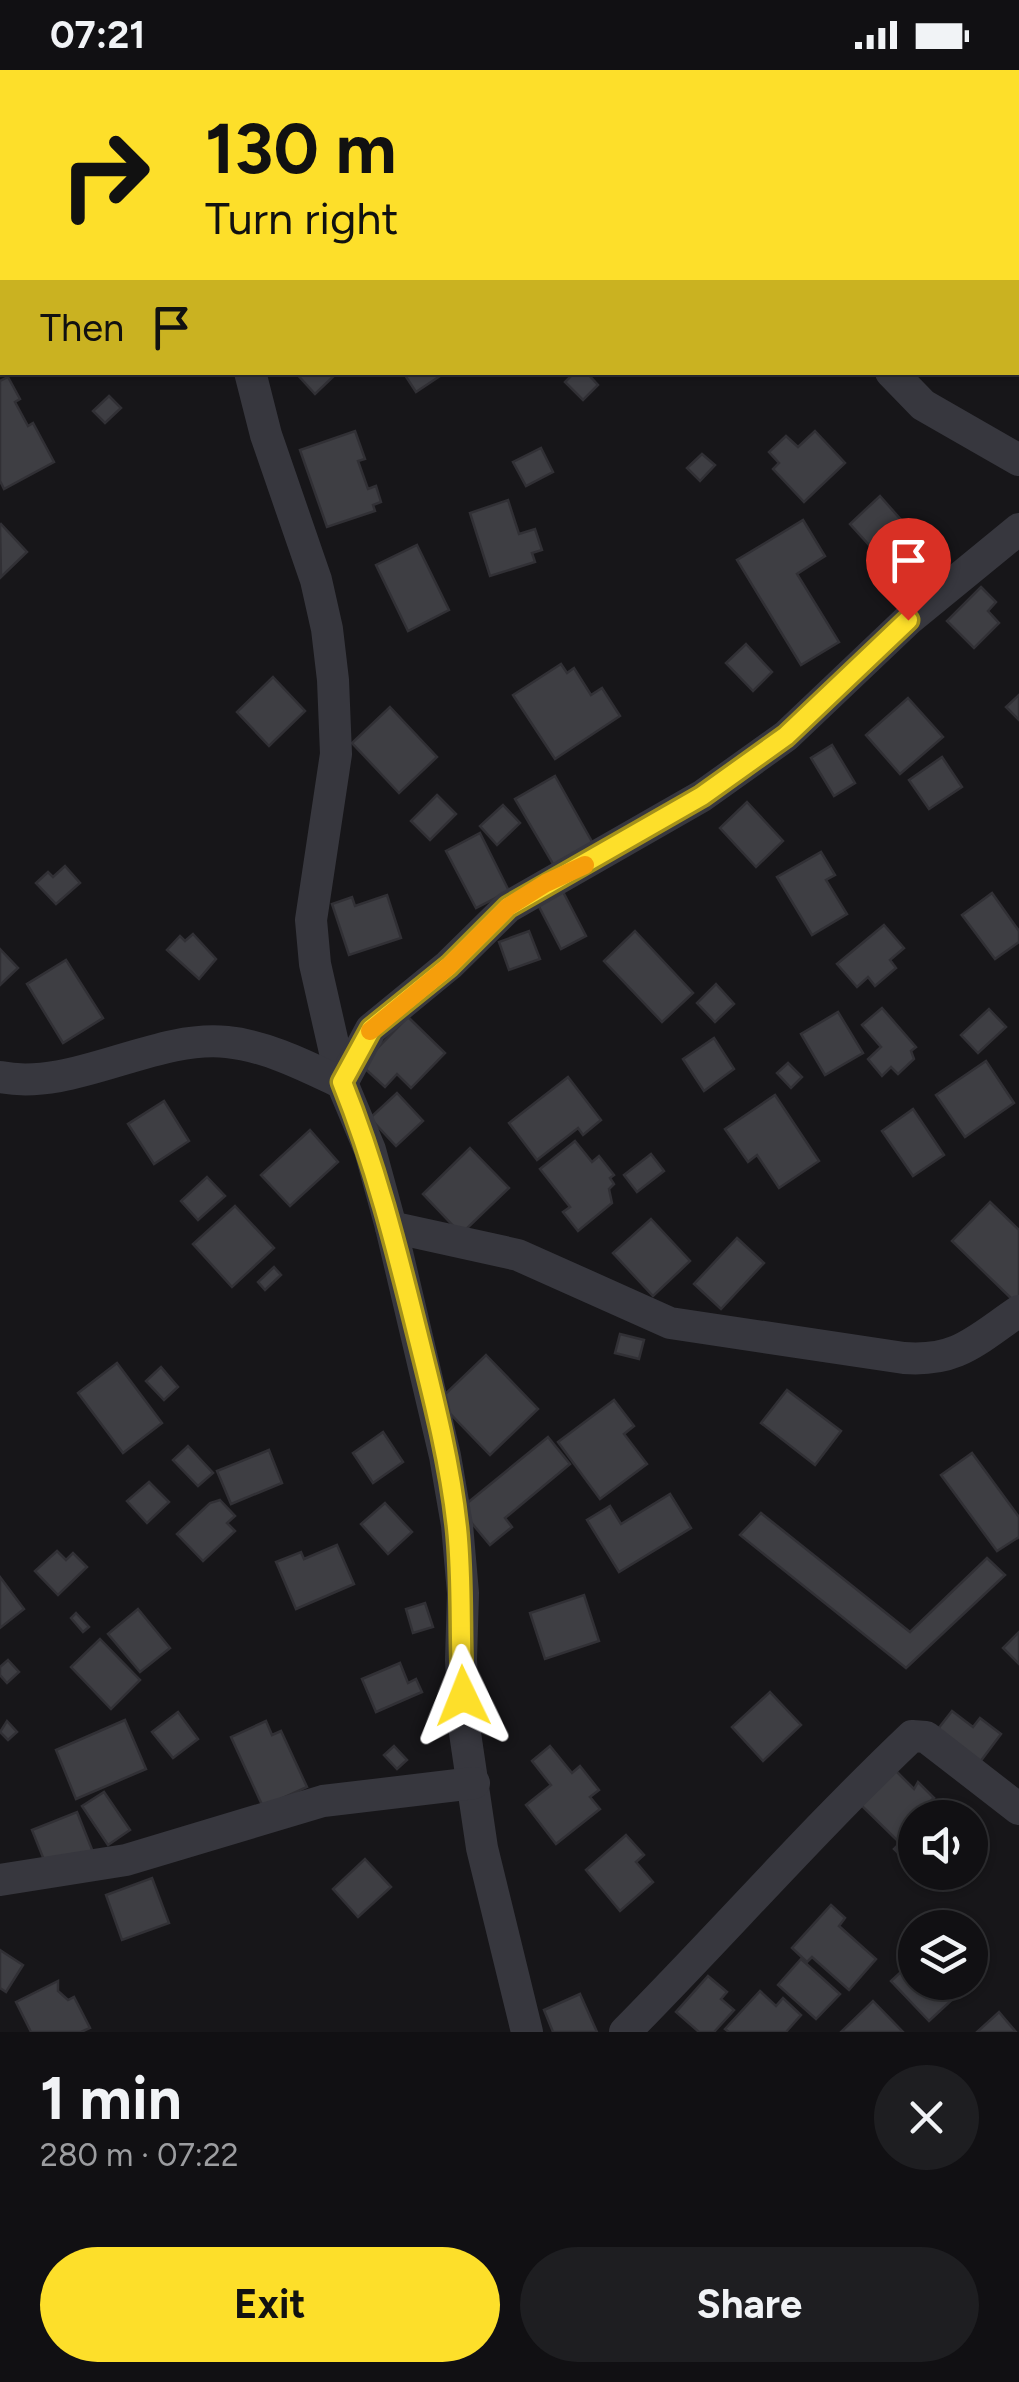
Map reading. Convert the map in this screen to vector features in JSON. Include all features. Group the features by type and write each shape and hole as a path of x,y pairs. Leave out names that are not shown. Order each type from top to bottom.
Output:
{"street":[{"path":"251,375 266,435 316,580 334,680 336,754 311,920 315,964 342,1082 370,1150 425,1365 456,1524 463,1593 460,1660 482,1848 528,2032"},
{"path":"894,375 923,405 1019,460"},
{"path":"342,1082 371,1029 449,966 508,907 702,796 786,736 908,620 1019,529"},
{"path":"6,1071 55,1076 177,1046 225,1041 278,1054 342,1082"},
{"path":"391,1226 518,1254 670,1323 904,1358 930,1360 954,1355 1019,1311"},
{"path":"625,2032 794,1852 912,1736 926,1737 1019,1808"},
{"path":"0,1880 126,1860 324,1801 474,1783"}],"building":[{"path":"298,375 335,375 315,394"},
{"path":"405,375 442,375 416,392"},
{"path":"572,375 589,375 598,385 583,400 565,382"},
{"path":"8,377 20,399 15,402 28,426 33,423 54,462 4,489 0,481 0,381"},
{"path":"109,396 121,408 105,423 93,411"},
{"path":"355,431 365,459 358,461 368,489 376,486 381,502 373,505 375,511 327,527 300,450"},
{"path":"815,431 845,463 804,502 773,469 779,463 769,452 786,436 798,447"},
{"path":"541,448 553,472 526,486 513,462"},
{"path":"702,454 715,465 700,481 687,468"},
{"path":"880,496 918,539 889,567 850,524"},
{"path":"508,500 519,534 535,529 542,550 532,553 535,562 490,576 470,513"},
{"path":"803,520 825,556 797,574 839,642 801,665 737,560"},
{"path":"0,525 27,552 1,577"},
{"path":"417,545 449,610 408,631 376,565"},
{"path":"981,587 996,602 988,611 999,623 974,648 947,621"},
{"path":"746,644 772,672 753,691 726,663"},
{"path":"561,664 567,673 574,668 591,695 602,688 620,716 555,759 513,695"},
{"path":"273,677 305,711 269,746 237,712"},
{"path":"1019,695 1019,720 1006,707"},
{"path":"908,698 943,737 900,774 866,735"},
{"path":"390,707 437,757 399,793 352,743"},
{"path":"832,745 855,783 834,796 811,758"},
{"path":"942,757 962,787 929,809 909,780"},
{"path":"555,776 595,847 556,869 515,799"},
{"path":"437,795 456,814 430,840 411,821"},
{"path":"747,802 783,841 756,867 720,828"},
{"path":"503,805 520,823 497,845 480,826"},
{"path":"480,833 509,891 476,908 446,851"},
{"path":"821,852 835,875 826,880 847,914 812,935 777,877"},
{"path":"65,866 80,883 56,904 36,883 48,872 53,877"},
{"path":"560,886 586,936 561,949 535,899"},
{"path":"992,893 1019,931 1019,942 995,959 962,915"},
{"path":"387,895 401,938 349,955 332,904 352,897 355,906"},
{"path":"884,925 904,948 890,960 896,968 875,986 868,977 857,987 837,964"},
{"path":"529,931 540,959 509,970 499,942"},
{"path":"635,931 693,993 662,1022 604,961"},
{"path":"193,934 216,959 199,979 167,950 180,936 185,941"},
{"path":"0,949 18,968 0,985"},
{"path":"66,960 103,1018 63,1043 27,984"},
{"path":"716,984 734,1004 715,1022 697,1003"},
{"path":"882,1008 916,1047 911,1051 914,1059 898,1074 891,1067 882,1076 868,1059 881,1047 862,1025"},
{"path":"989,1009 1006,1027 978,1053 961,1035"},
{"path":"838,1012 863,1053 825,1075 801,1034"},
{"path":"408,1017 445,1053 411,1088 397,1074 385,1087 361,1065"},
{"path":"714,1038 734,1069 704,1091 683,1059"},
{"path":"986,1061 1014,1103 965,1137 936,1095"},
{"path":"788,1063 802,1077 791,1088 777,1073"},
{"path":"568,1077 601,1120 583,1135 578,1128 537,1160 509,1123"},
{"path":"397,1093 423,1121 396,1146 370,1118"},
{"path":"775,1095 819,1161 779,1188 757,1155 748,1162 725,1129"},
{"path":"164,1101 189,1141 154,1164 128,1124"},
{"path":"913,1109 944,1155 913,1176 882,1131"},
{"path":"310,1130 338,1162 290,1206 261,1175"},
{"path":"575,1141 592,1162 599,1156 614,1175 610,1178 614,1184 609,1189 612,1203 578,1231 563,1212 570,1207 540,1169"},
{"path":"470,1148 509,1188 461,1234 423,1194"},
{"path":"651,1154 664,1171 637,1192 624,1175"},
{"path":"207,1177 225,1196 198,1220 181,1201"},
{"path":"990,1202 1019,1230 1016,1303 952,1241"},
{"path":"235,1206 274,1248 232,1287 193,1244"},
{"path":"651,1219 690,1261 653,1296 613,1253"},
{"path":"737,1238 764,1263 721,1309 694,1284"},
{"path":"274,1267 281,1275 265,1290 258,1282"},
{"path":"620,1334 644,1340 639,1359 615,1353"},
{"path":"486,1355 538,1409 490,1455 438,1401"},
{"path":"117,1363 162,1423 123,1453 78,1393"},
{"path":"161,1367 178,1387 164,1400 146,1381"},
{"path":"787,1390 841,1431 815,1465 761,1423"},
{"path":"614,1400 634,1426 624,1434 647,1464 600,1499 558,1442"},
{"path":"383,1432 403,1462 373,1483 353,1453"},
{"path":"548,1437 570,1464 505,1518 512,1527 490,1545 460,1509"},
{"path":"188,1446 213,1473 198,1486 173,1460"},
{"path":"269,1450 282,1483 231,1504 217,1471"},
{"path":"972,1453 1019,1517 1019,1537 997,1551 941,1475"},
{"path":"149,1482 169,1502 147,1523 127,1501"},
{"path":"670,1494 691,1528 619,1572 587,1520 610,1506 621,1524"},
{"path":"220,1500 235,1516 227,1523 235,1531 203,1561 177,1534 210,1503"},
{"path":"385,1503 412,1532 388,1554 361,1524"},
{"path":"761,1513 910,1632 987,1558 1005,1575 906,1668 740,1535"},
{"path":"337,1545 354,1584 296,1609 276,1562 301,1552 304,1559"},
{"path":"57,1551 66,1560 73,1553 87,1567 58,1595 35,1571"},
{"path":"0,1577 24,1609 0,1628"},
{"path":"584,1595 599,1641 545,1659 530,1613"},
{"path":"425,1603 433,1627 413,1633 406,1609"},
{"path":"138,1609 170,1648 140,1672 108,1634"},
{"path":"76,1613 89,1627 83,1632 71,1618"},
{"path":"1019,1632 1019,1664 1003,1648"},
{"path":"100,1639 140,1680 111,1709 71,1667"},
{"path":"8,1660 19,1672 7,1683 0,1675 0,1667"},
{"path":"400,1663 408,1683 416,1679 422,1692 376,1712 362,1679"},
{"path":"770,1692 801,1725 763,1761 732,1727"},
{"path":"952,1711 973,1727 980,1718 1001,1734 977,1766 934,1734"},
{"path":"178,1712 198,1739 173,1758 152,1732"},
{"path":"125,1720 146,1769 76,1799 56,1750"},
{"path":"7,1721 17,1732 8,1740 0,1732"},
{"path":"266,1721 272,1735 281,1731 307,1787 263,1807 231,1737"},
{"path":"394,1746 407,1760 397,1769 384,1755"},
{"path":"550,1746 572,1773 580,1766 599,1790 590,1797 600,1809 556,1844 526,1805 551,1785 532,1761"},
{"path":"894,1769 914,1789 918,1782 934,1798 898,1800 898,1841 860,1804"},
{"path":"104,1792 130,1830 108,1845 82,1806"},
{"path":"77,1812 93,1852 48,1870 32,1830"},
{"path":"626,1835 644,1855 636,1862 653,1882 620,1911 586,1870"},
{"path":"365,1859 391,1887 358,1917 333,1889"},
{"path":"152,1878 169,1923 122,1940 106,1895"},
{"path":"831,1905 845,1918 839,1926 876,1959 849,1990 812,1957 807,1962 792,1948"},
{"path":"0,1950 23,1965 6,1992 0,1988"},
{"path":"801,1959 840,1994 816,2019 778,1985"},
{"path":"708,1976 727,1992 721,1999 734,2010 714,2032 699,2032 676,2012"},
{"path":"58,1981 58,1991 68,2000 74,1997 90,2028 81,2032 31,2032 16,2002"},
{"path":"760,1991 776,2006 783,1998 801,2015 786,2032 725,2029"},
{"path":"580,1994 597,2032 553,2032 544,2010"},
{"path":"909,2000 952,2000 929,2021"},
{"path":"873,2001 903,2032 841,2032"},
{"path":"999,2012 1016,2032 977,2032"}],"slow traffic":[{"path":"370,1031 449,966 508,907 585,865"}],"route":[{"path":"463,1696 463,1593 444,1456 391,1226 370,1150 342,1082 371,1029 449,966 508,907 702,796 786,736 908,620"}]}
